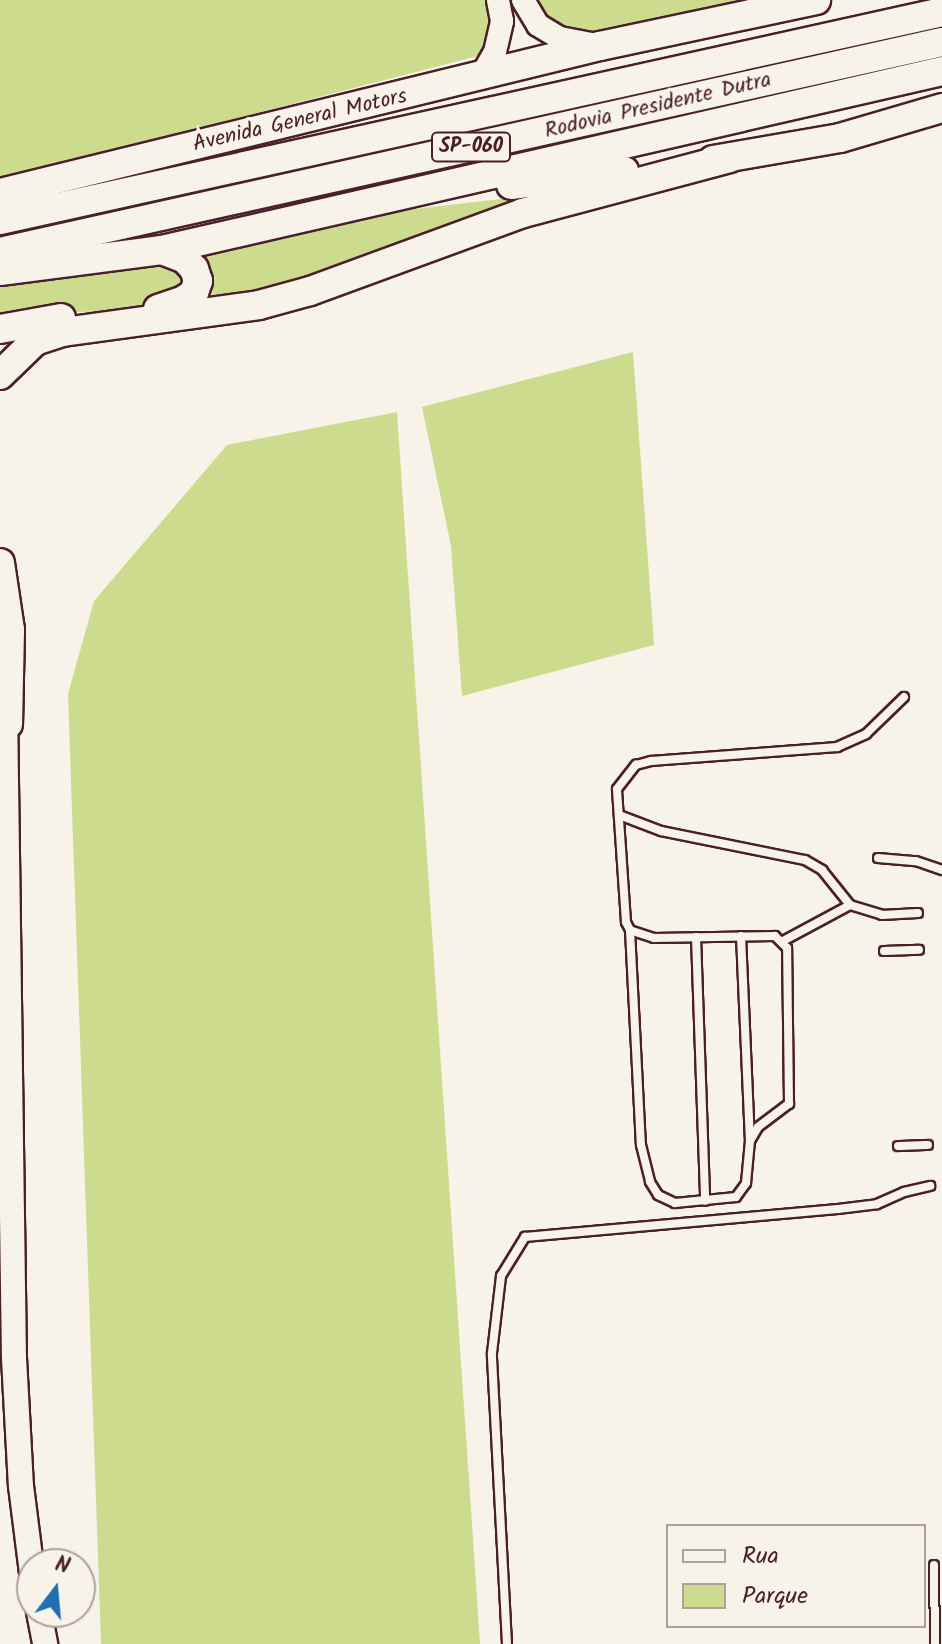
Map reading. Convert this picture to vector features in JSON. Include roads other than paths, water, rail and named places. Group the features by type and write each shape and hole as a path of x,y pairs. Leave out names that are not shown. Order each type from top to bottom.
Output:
{"highway":[{"name":"Avenida General Motors","path":"0,193 480,78 600,46 816,0"},
{"name":"Rodovia Presidente Dutra","path":"0,220 942,12"},
{"name":"Rodovia Presidente Dutra","path":"0,252 942,42"},
{"path":"0,271 162,250 942,71"},
{"path":"352,205 729,158 840,138 942,108"},
{"path":"0,375 35,341 63,332 284,298 510,217 729,158"},
{"path":"0,329 80,315 166,308 184,300 194,293 198,281 194,269 185,259 162,250"},
{"path":"0,563 10,630 8,724"}],"main road":[{"path":"480,78 495,52 502,21 498,0"},
{"path":"523,0 538,25 560,38 600,46"},
{"path":"0,679 8,724 14,1358 21,1486 29,1548"}],"lane":[{"path":"741,936 750,1141 742,1193 736,1197 675,1203 658,1195 650,1182 641,1145 630,930 626,922 617,789 625,774 636,765 651,761 837,747 866,734 904,697"},
{"path":"619,815 661,831 805,860 822,870 850,905 882,915 918,913"},
{"path":"878,858 916,861 942,870"},
{"path":"783,941 850,905"},
{"path":"630,930 644,938 775,936 787,948 789,1104 758,1127 750,1141"},
{"path":"696,937 705,1201"},
{"path":"884,951 919,950"},
{"path":"898,1146 928,1145"},
{"path":"507,1644 492,1353 501,1276 525,1237 864,1206 930,1186"},
{"path":"934,1565 935,1644"}]}
